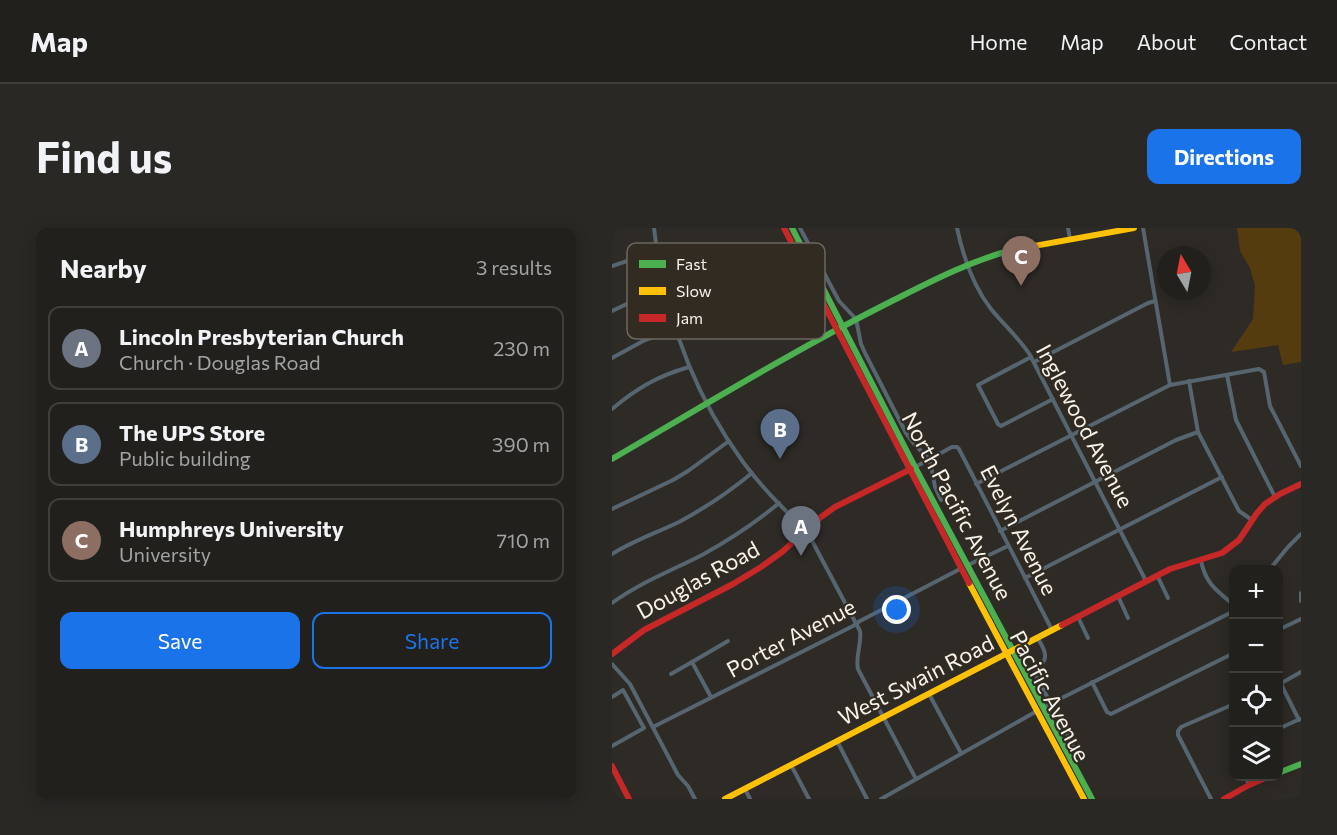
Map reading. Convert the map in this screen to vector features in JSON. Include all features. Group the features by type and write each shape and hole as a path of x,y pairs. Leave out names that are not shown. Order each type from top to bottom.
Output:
{"main road":[{"path":"783,228 791,243"},
{"path":"792,228 799,243"},
{"path":"825,335 940,275 968,264 1018,248 1134,228"},
{"path":"825,298 912,469"},
{"path":"825,302 839,327"},
{"path":"612,459 818,339"},
{"name":"Douglas Road","path":"612,654 661,620 718,593 780,555 819,517 840,504 912,469"},
{"name":"North Pacific Avenue","path":"912,469 964,567 1047,705 1059,736 1092,799"},
{"name":"West Swain Road","path":"725,799 1157,575 1175,567 1218,555 1234,545 1266,503 1301,484"},
{"name":"Pacific Avenue","path":"964,567 1006,654 1084,799"},
{"path":"1026,690 1031,693 1038,705 1047,705"},
{"path":"1038,711 1042,712 1053,732 1059,736"},
{"path":"1065,763 1071,767 1078,782 1084,784"},
{"path":"1283,771 1301,764"},
{"path":"612,766 629,799"},
{"path":"1224,799 1260,781"}],"street":[{"path":"654,228 656,243"},
{"path":"800,228 808,243"},
{"name":"Inglewood Avenue","path":"957,228 977,286 985,300 1019,340 1034,362 1146,581"},
{"path":"1068,228 1070,239"},
{"path":"1143,228 1170,385"},
{"path":"612,267 627,262"},
{"path":"825,276 838,301 856,319 865,353 906,433 926,455 941,500"},
{"path":"1034,362 1155,301"},
{"path":"612,311 627,304"},
{"path":"612,358 648,339"},
{"path":"679,339 707,404 729,441 752,474 805,531 820,554 861,637 857,660 858,669 916,779"},
{"path":"1031,357 978,385 998,424 1001,426 1053,399"},
{"path":"612,409 648,382 689,367"},
{"path":"976,484 1170,385 1259,369 1264,372 1270,406 1301,466"},
{"path":"1227,375 1234,417 1275,497"},
{"path":"1189,381 1198,432 1239,511 1252,520"},
{"path":"1000,531 1176,440 1198,432"},
{"path":"612,508 681,475 729,441"},
{"name":"Douglas Road","path":"912,469 956,447"},
{"name":"Evelyn Avenue","path":"956,447 1052,630"},
{"path":"612,554 698,512 752,474"},
{"path":"1025,578 1222,477"},
{"path":"612,603 656,576 717,547 779,503"},
{"path":"1274,565 1301,534"},
{"name":"Porter Avenue","path":"653,727 1008,546"},
{"path":"1201,561 1208,580 1229,601"},
{"path":"1157,575 1168,598"},
{"path":"1301,593 1301,601"},
{"path":"1117,596 1128,618"},
{"path":"1047,705 1229,613"},
{"path":"1077,616 1088,638"},
{"path":"1283,628 1301,619"},
{"path":"1037,637 1045,656 1041,663 1033,669 1047,705 1083,759"},
{"path":"671,674 728,641"},
{"path":"1092,682 1107,712 1111,714 1229,655"},
{"path":"692,662 711,697"},
{"path":"612,664 628,681 678,775 688,786 695,799"},
{"path":"1283,682 1301,672"},
{"path":"1282,727 1300,719 1283,689"},
{"path":"612,697 623,690 644,728 612,746"},
{"path":"929,694 961,753"},
{"path":"1211,799 1178,735 1178,730 1229,706"},
{"path":"881,799 1038,711"},
{"path":"837,741 867,799"},
{"path":"791,765 809,799"},
{"path":"1247,781 1249,785"},
{"path":"745,789 750,799"}],"shaded area":[{"path":"1237,228 1301,228 1301,362 1283,365 1278,345 1231,352 1253,319 1255,286 1250,268 1240,251"}],"traffic: fast":[{"path":"792,228 800,243"},
{"path":"825,337 917,288 979,261 1012,250"},
{"path":"825,292 915,467 1092,799"},
{"path":"612,459 821,339"},
{"path":"1283,771 1301,764"}],"traffic: slow":[{"path":"1012,250 1134,228"},
{"path":"969,583 1084,799"},
{"path":"725,799 1062,625"}],"traffic: jam":[{"path":"784,228 792,243"},
{"path":"825,307 969,583"},
{"path":"612,654 644,630 761,567 835,507 911,469"},
{"path":"1062,625 1170,569 1222,553 1239,540 1265,504 1301,484"},
{"path":"612,766 629,799"},
{"path":"1224,799 1258,781"}],"place":[{"name":"Humphreys University","path":"1021,286"},
{"name":"The UPS Store","path":"780,459"},
{"name":"Lincoln Presbyterian Church","path":"801,556"}]}
